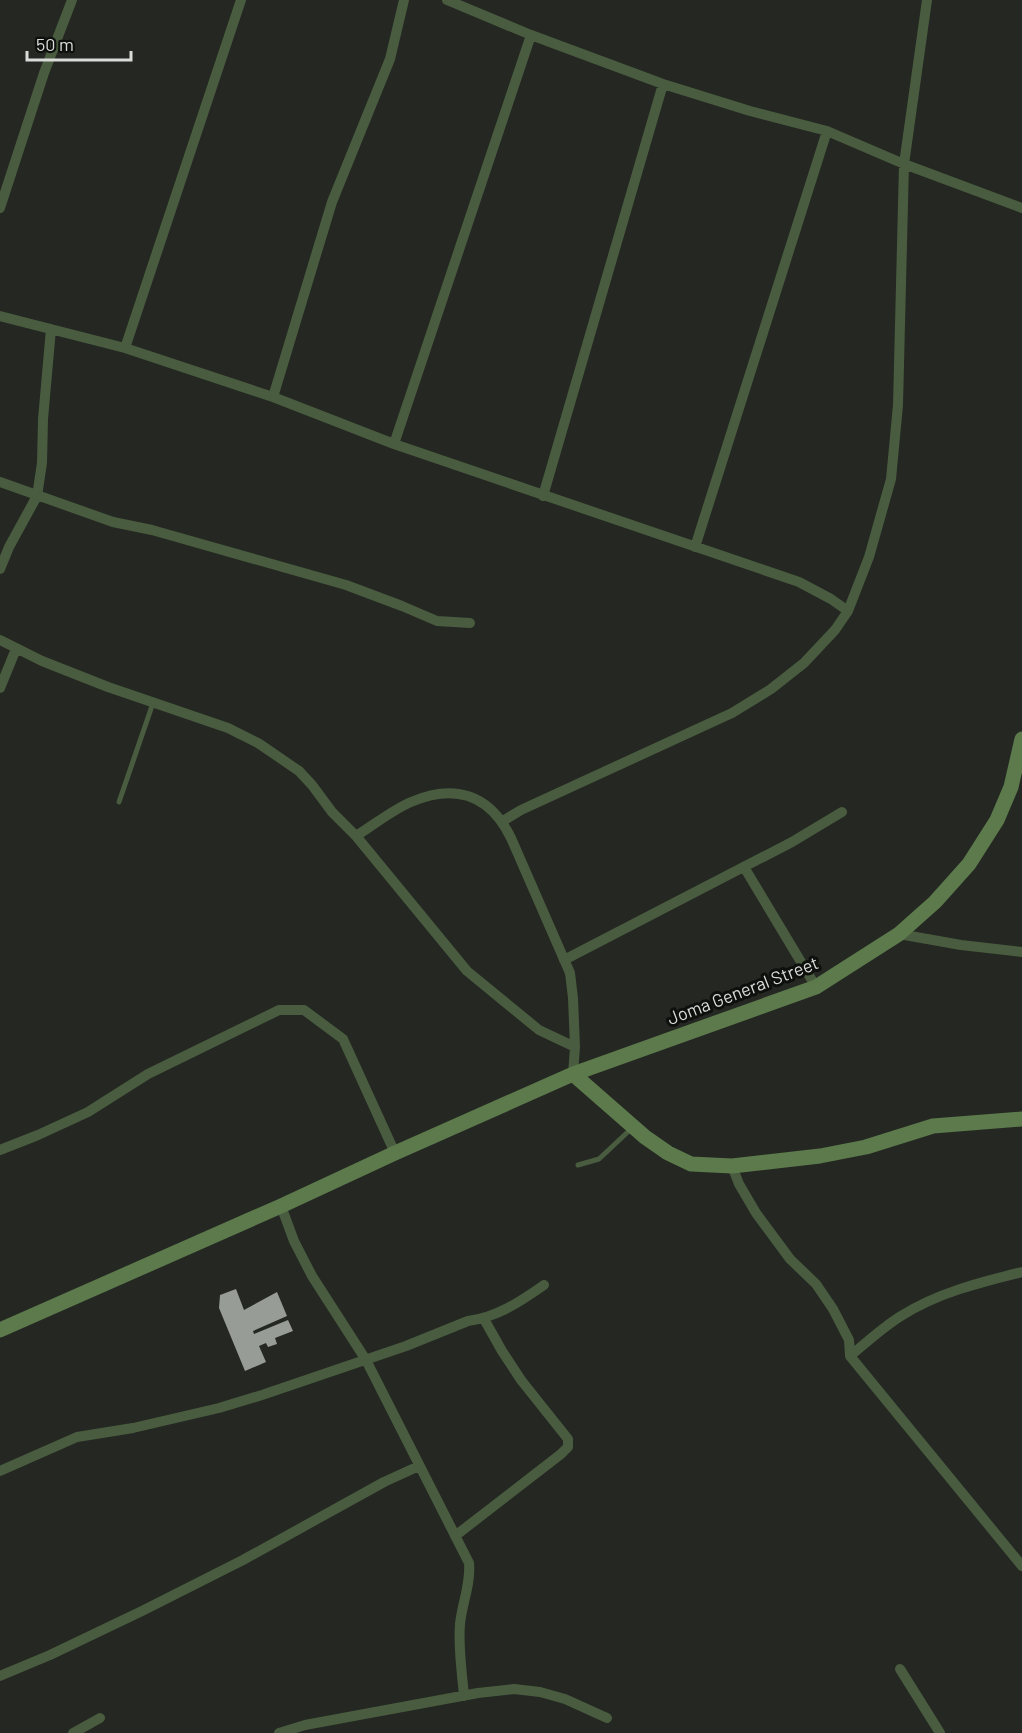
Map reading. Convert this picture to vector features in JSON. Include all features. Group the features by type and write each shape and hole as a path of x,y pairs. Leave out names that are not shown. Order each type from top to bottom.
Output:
{"street":[{"path":"0,208 44,73 72,0"},
{"path":"125,348 241,0"},
{"path":"273,397 332,202 390,59 404,0"},
{"path":"447,0 531,35 663,84 750,111 827,131 904,164 1022,208"},
{"path":"503,821 521,810 732,713 771,689 804,663 835,630 848,611 869,557 891,479 898,405 904,164 927,0"},
{"path":"394,444 531,35"},
{"path":"543,496 663,84"},
{"path":"695,548 827,131"},
{"path":"0,316 125,348 273,397 394,444 799,582 848,611"},
{"path":"0,569 9,547 37,496 42,463 43,418 51,329"},
{"path":"0,482 113,522 346,585 437,621 470,623"},
{"path":"0,640 53,666 228,728 258,743 299,771 332,812 356,836 467,971 539,1030 575,1047"},
{"path":"0,688 16,649"},
{"name":"Joma General Street","path":"0,1330 573,1074 816,987 899,934 935,902 969,864 1016,788 1022,739"},
{"path":"356,836 410,802 437,793 459,794 477,799 492,809 503,821 572,983 575,1047 573,1074 633,1127 668,1153 691,1164 732,1166 820,1156 856,1149 933,1126 1022,1119"},
{"path":"564,960 792,842 842,812"},
{"path":"744,867 816,987"},
{"path":"899,934 961,945 1022,952"},
{"path":"0,1150 88,1112 148,1074 279,1010 304,1010 343,1039 395,1152"},
{"path":"732,1166 756,1213 790,1259 816,1284 833,1309 849,1340 850,1356 1022,1566"},
{"path":"281,1206 294,1241 312,1276 366,1360 469,1563 470,1576 462,1611 459,1643 464,1696"},
{"path":"850,1356 900,1316 920,1306 977,1283 1022,1272"},
{"path":"0,1471 77,1437 134,1428 219,1408 366,1360 468,1321 484,1319 519,1303 544,1285"},
{"path":"455,1536 568,1447 568,1439 521,1380 484,1319"},
{"path":"0,1676 50,1655 152,1606 243,1560 384,1482 419,1466"},
{"path":"900,1669 940,1733"},
{"path":"279,1733 305,1725 502,1690 529,1690 582,1705 607,1718"},
{"path":"73,1733 100,1718"}],"lane":[{"path":"119,802 153,703"},
{"path":"578,1165 599,1159 633,1127"}],"building":[{"path":"236,1289 244,1310 277,1292 287,1316 253,1331 254,1334 288,1320 293,1331 275,1338 277,1344 268,1347 266,1343 259,1346 266,1362 245,1371 219,1308 220,1295"}]}
